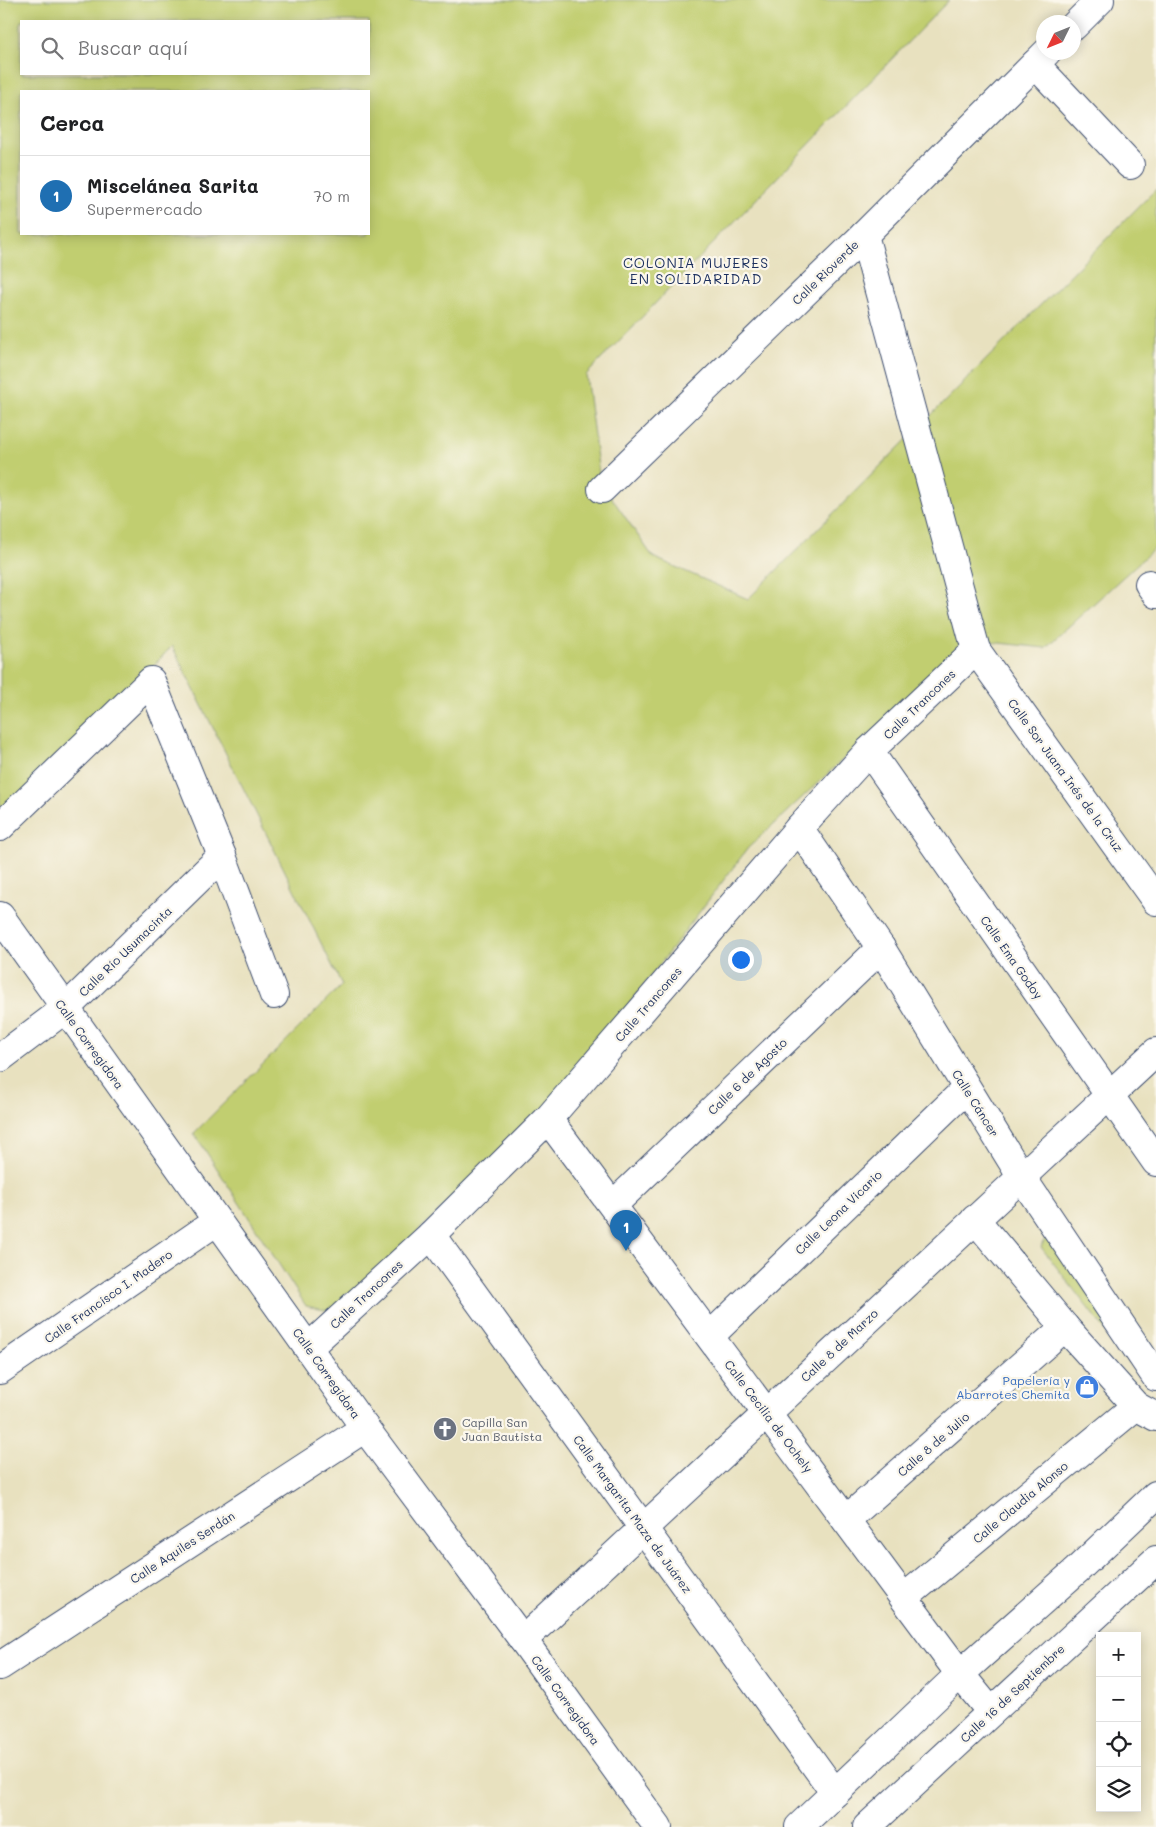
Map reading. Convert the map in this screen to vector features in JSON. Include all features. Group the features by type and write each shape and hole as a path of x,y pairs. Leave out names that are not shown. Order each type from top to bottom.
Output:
{"street":[{"path":"1081,19 1100,0"},
{"name":"Calle Rioverde","path":"602,489 864,235 1039,60"},
{"path":"1043,60 1130,165"},
{"path":"864,235 976,650"},
{"name":"Calle Trancones","path":"309,1347 431,1235 548,1119 799,828 869,752 976,650"},
{"name":"Calle Sor Juana Inés de la Cruz","path":"976,650 1156,901"},
{"path":"0,827 151,681 222,856 274,995"},
{"name":"Calle Ema Godoy","path":"869,752 1156,1162"},
{"name":"Calle Cáncer","path":"799,828 881,948 1021,1176 1156,1377"},
{"name":"Calle Río Usumacinta","path":"0,1058 65,1009 222,856"},
{"name":"Calle Corregidora","path":"0,916 365,1428 523,1640 658,1827"},
{"name":"Calle 6 de Agosto","path":"613,1205 881,948"},
{"name":"Calle 8 de Marzo","path":"523,1640 766,1412 1156,1052"},
{"name":"Calle Leona Vicario","path":"710,1336 966,1089"},
{"name":"Calle Cecilia de Ochely","path":"548,1119 960,1674 991,1712"},
{"path":"975,1219 1065,1327 1146,1412"},
{"name":"Calle Francisco I. Madero","path":"0,1370 216,1221"},
{"name":"Calle Margarita Maza de Juárez","path":"431,1235 835,1793"},
{"name":"Calle 8 de Julio","path":"846,1520 1065,1327"},
{"name":"Calle Claudia Alonso","path":"904,1598 1146,1412"},
{"name":"Calle Aquiles Serdán","path":"0,1666 365,1428"},
{"path":"799,1827 960,1674 1077,1570 1156,1495"},
{"name":"Calle 16 de Septiembre","path":"867,1827 1156,1560"}],"green space":[{"path":"0,0 949,0 586,375 600,481 653,557 748,599 1156,189 1156,547 1045,648 971,640 748,848 560,1096 333,1312 306,1306 194,1133 342,985 172,646 0,828"},
{"path":"1054,1234 1131,1364 1041,1247 1045,1239"}],"place":[{"name":"Miscelánea Sarita","path":"626,1251"},
{"name":"Papelería y Abarrotes Chemita","path":"1087,1387"},
{"name":"Capilla San Juan Bautista","path":"445,1429"}],"district":[{"name":"COLONIA MUJERES EN SOLIDARIDAD","path":"696,270"}]}
